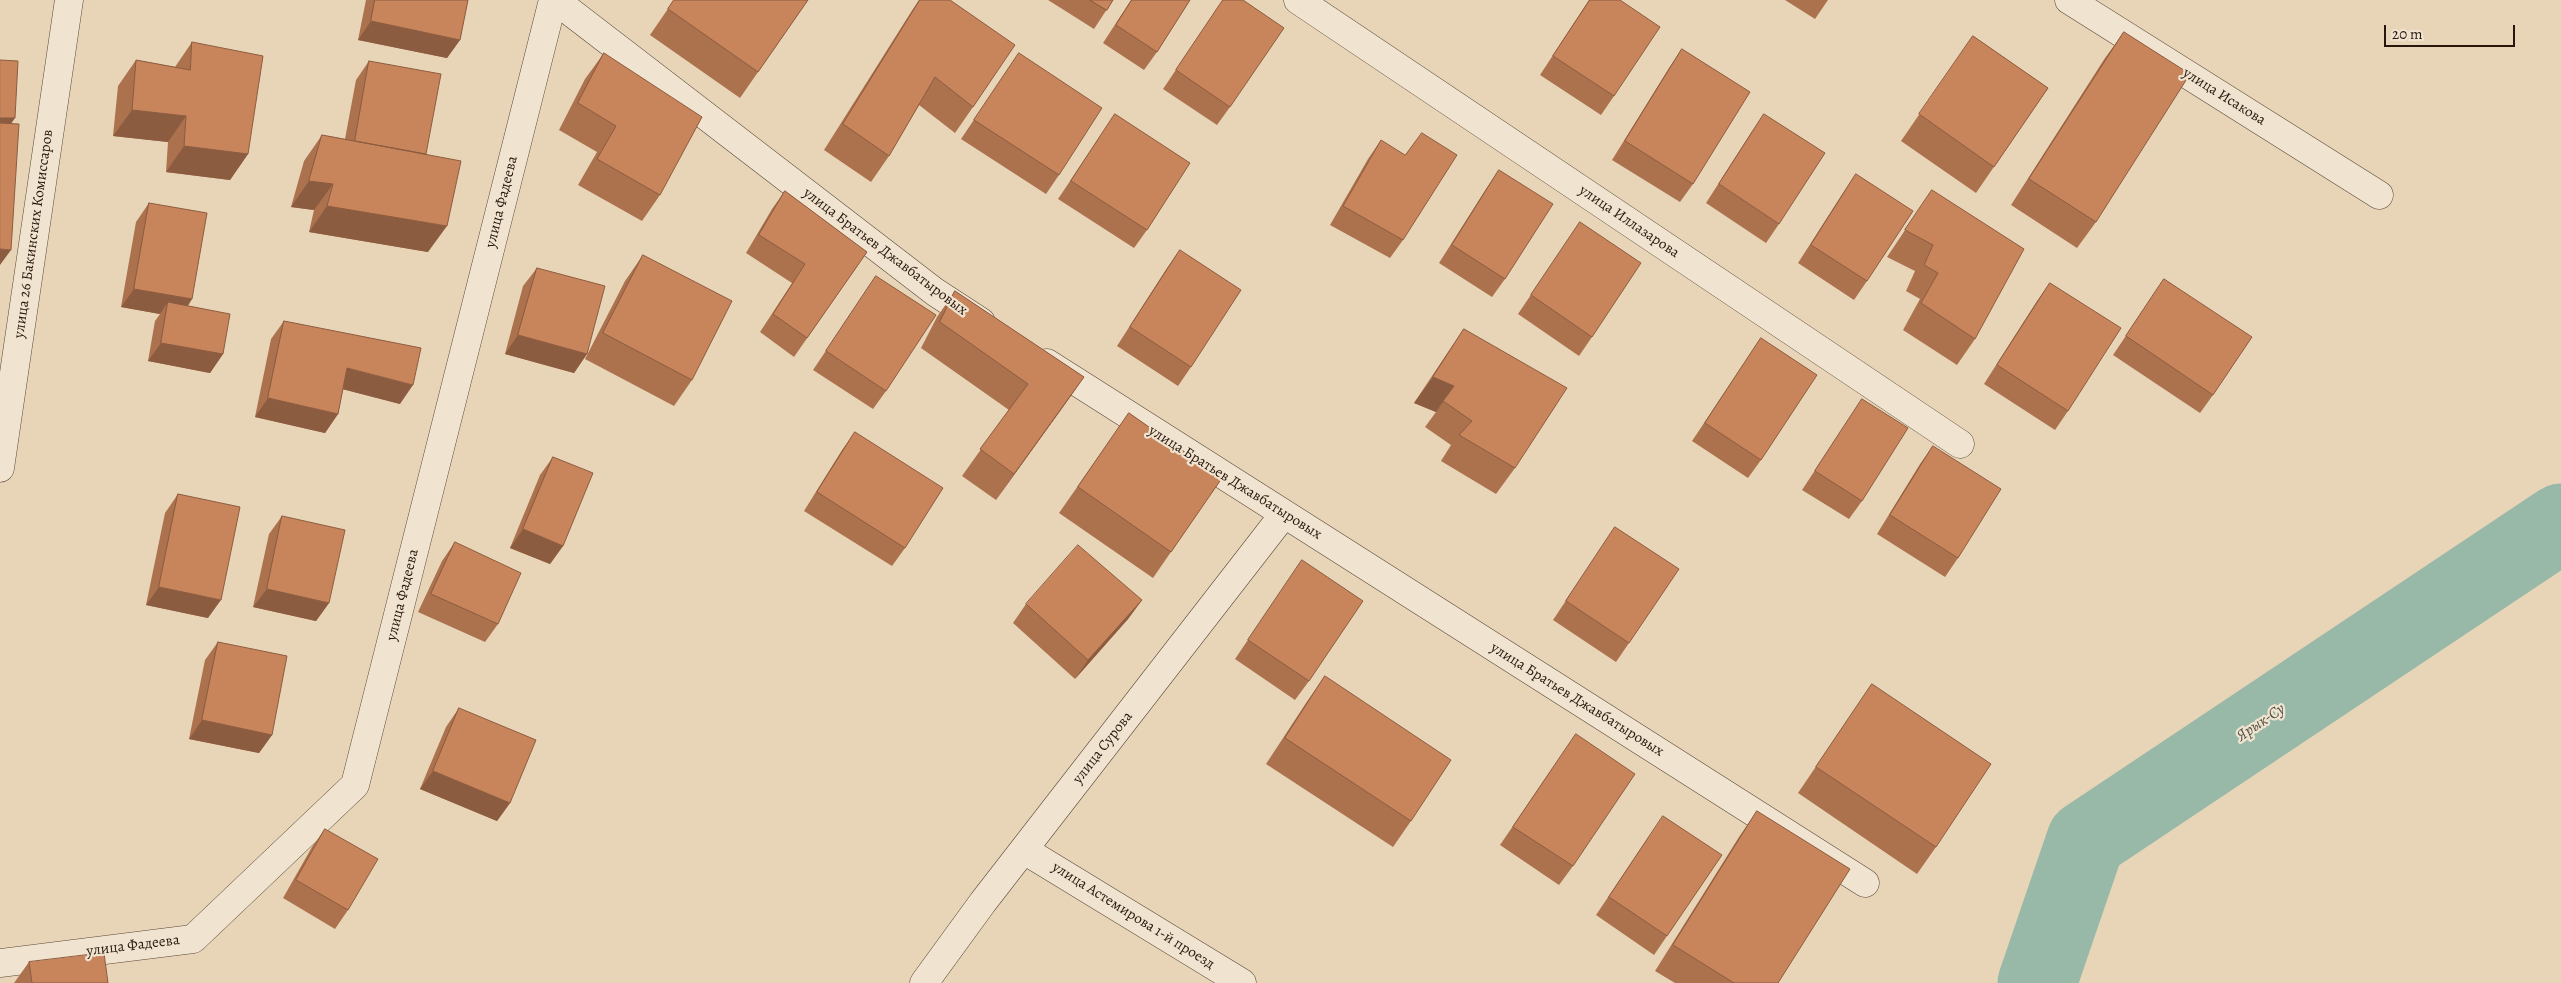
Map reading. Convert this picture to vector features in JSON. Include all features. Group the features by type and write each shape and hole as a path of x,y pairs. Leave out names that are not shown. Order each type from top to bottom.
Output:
{"street":[{"name":"улица 26 Бакинских Комиссаров","path":"0,468 69,0"},
{"name":"улица Братьев Джавбатыровых","path":"554,0 934,292 1001,335"},
{"name":"улица Фадеева","path":"0,963 193,939 355,785 554,0"},
{"name":"улица Иллазарова","path":"1298,0 1960,444"},
{"name":"улица Исакова","path":"2069,0 2379,195"},
{"name":"улица Братьев Джавбатыровых","path":"1026,350 1865,883"},
{"name":"улица Сурова","path":"924,983 1024,850 1284,514"},
{"name":"улица Астемирова 1-й проезд","path":"1024,850 1242,983"}],"building":[{"path":"375,0 468,0 460,40 371,21"},
{"path":"674,0 808,0 758,72 668,9"},
{"path":"920,0 950,0 1015,45 973,107 935,77 889,156 843,124"},
{"path":"1090,0 1113,0 1107,10"},
{"path":"1132,0 1190,0 1157,52 1116,25"},
{"path":"1223,0 1243,0 1284,28 1230,107 1176,70"},
{"path":"1590,0 1620,0 1660,27 1614,96 1553,56"},
{"path":"2124,32 2190,74 2096,222 2029,179"},
{"path":"1973,36 2048,88 1994,167 1919,114"},
{"path":"192,42 263,56 248,154 184,146 186,116 132,110 136,60 190,70"},
{"path":"1682,49 1750,92 1693,184 1625,141"},
{"path":"604,53 702,117 660,195 597,159 616,126 578,103"},
{"path":"1019,53 1102,108 1059,175 974,120"},
{"path":"0,60 18,61 15,118 0,118"},
{"path":"369,61 441,74 426,154 355,141"},
{"path":"1115,114 1190,163 1147,230 1071,181"},
{"path":"1764,114 1825,153 1779,224 1719,184"},
{"path":"0,123 19,124 11,250 0,249"},
{"path":"1422,133 1457,155 1403,240 1343,206 1381,140 1405,155"},
{"path":"322,135 461,161 447,226 327,206 333,184 309,181"},
{"path":"1499,170 1553,204 1505,279 1452,245"},
{"path":"1856,174 1913,211 1867,281 1811,245"},
{"path":"1932,190 2024,249 1975,339 1921,303 1938,273 1924,265 1933,245 1905,230"},
{"path":"785,191 867,252 807,338 773,314 805,264 759,235"},
{"path":"149,203 207,213 192,299 134,289"},
{"path":"1580,222 1641,263 1592,337 1531,295"},
{"path":"1180,250 1241,290 1191,367 1130,327"},
{"path":"643,255 732,301 692,380 603,333"},
{"path":"537,268 605,286 587,354 518,335"},
{"path":"876,276 936,315 886,391 826,351"},
{"path":"2164,279 2252,337 2213,395 2126,336"},
{"path":"2050,283 2121,328 2068,411 1997,365"},
{"path":"955,291 1084,377 1014,474 980,449 1028,384 940,322"},
{"path":"168,302 230,314 223,354 161,343"},
{"path":"284,321 421,348 413,385 347,368 338,414 268,398"},
{"path":"1464,329 1567,388 1515,468 1459,435 1472,421 1443,401 1454,386 1433,377"},
{"path":"1761,338 1817,375 1761,460 1705,423"},
{"path":"1862,399 1908,428 1862,501 1815,471"},
{"path":"1129,413 1222,478 1171,552 1078,487"},
{"path":"855,432 943,488 905,548 817,492"},
{"path":"1933,446 2001,489 1958,558 1890,515"},
{"path":"553,457 593,473 563,546 523,529"},
{"path":"178,494 240,507 221,600 159,587"},
{"path":"282,516 345,530 329,603 267,589"},
{"path":"1615,527 1679,569 1629,643 1566,601"},
{"path":"455,542 521,573 498,624 431,594"},
{"path":"1078,545 1142,600 1088,660 1026,604"},
{"path":"1302,560 1363,601 1309,681 1248,640"},
{"path":"218,642 287,656 272,735 202,720"},
{"path":"1325,676 1451,760 1411,821 1285,738"},
{"path":"1872,684 1991,764 1936,847 1816,767"},
{"path":"459,708 536,740 510,803 433,771"},
{"path":"1576,734 1635,774 1573,866 1513,827"},
{"path":"1757,811 1850,869 1778,983 1734,983 1673,945"},
{"path":"1663,816 1722,855 1667,936 1609,897"},
{"path":"325,829 378,859 348,910 296,880"},
{"path":"104,953 108,983 32,983 29,962"}],"waterway":[{"name":"Ярык-Су","path":"2037,983 2086,840 2561,523"}]}
